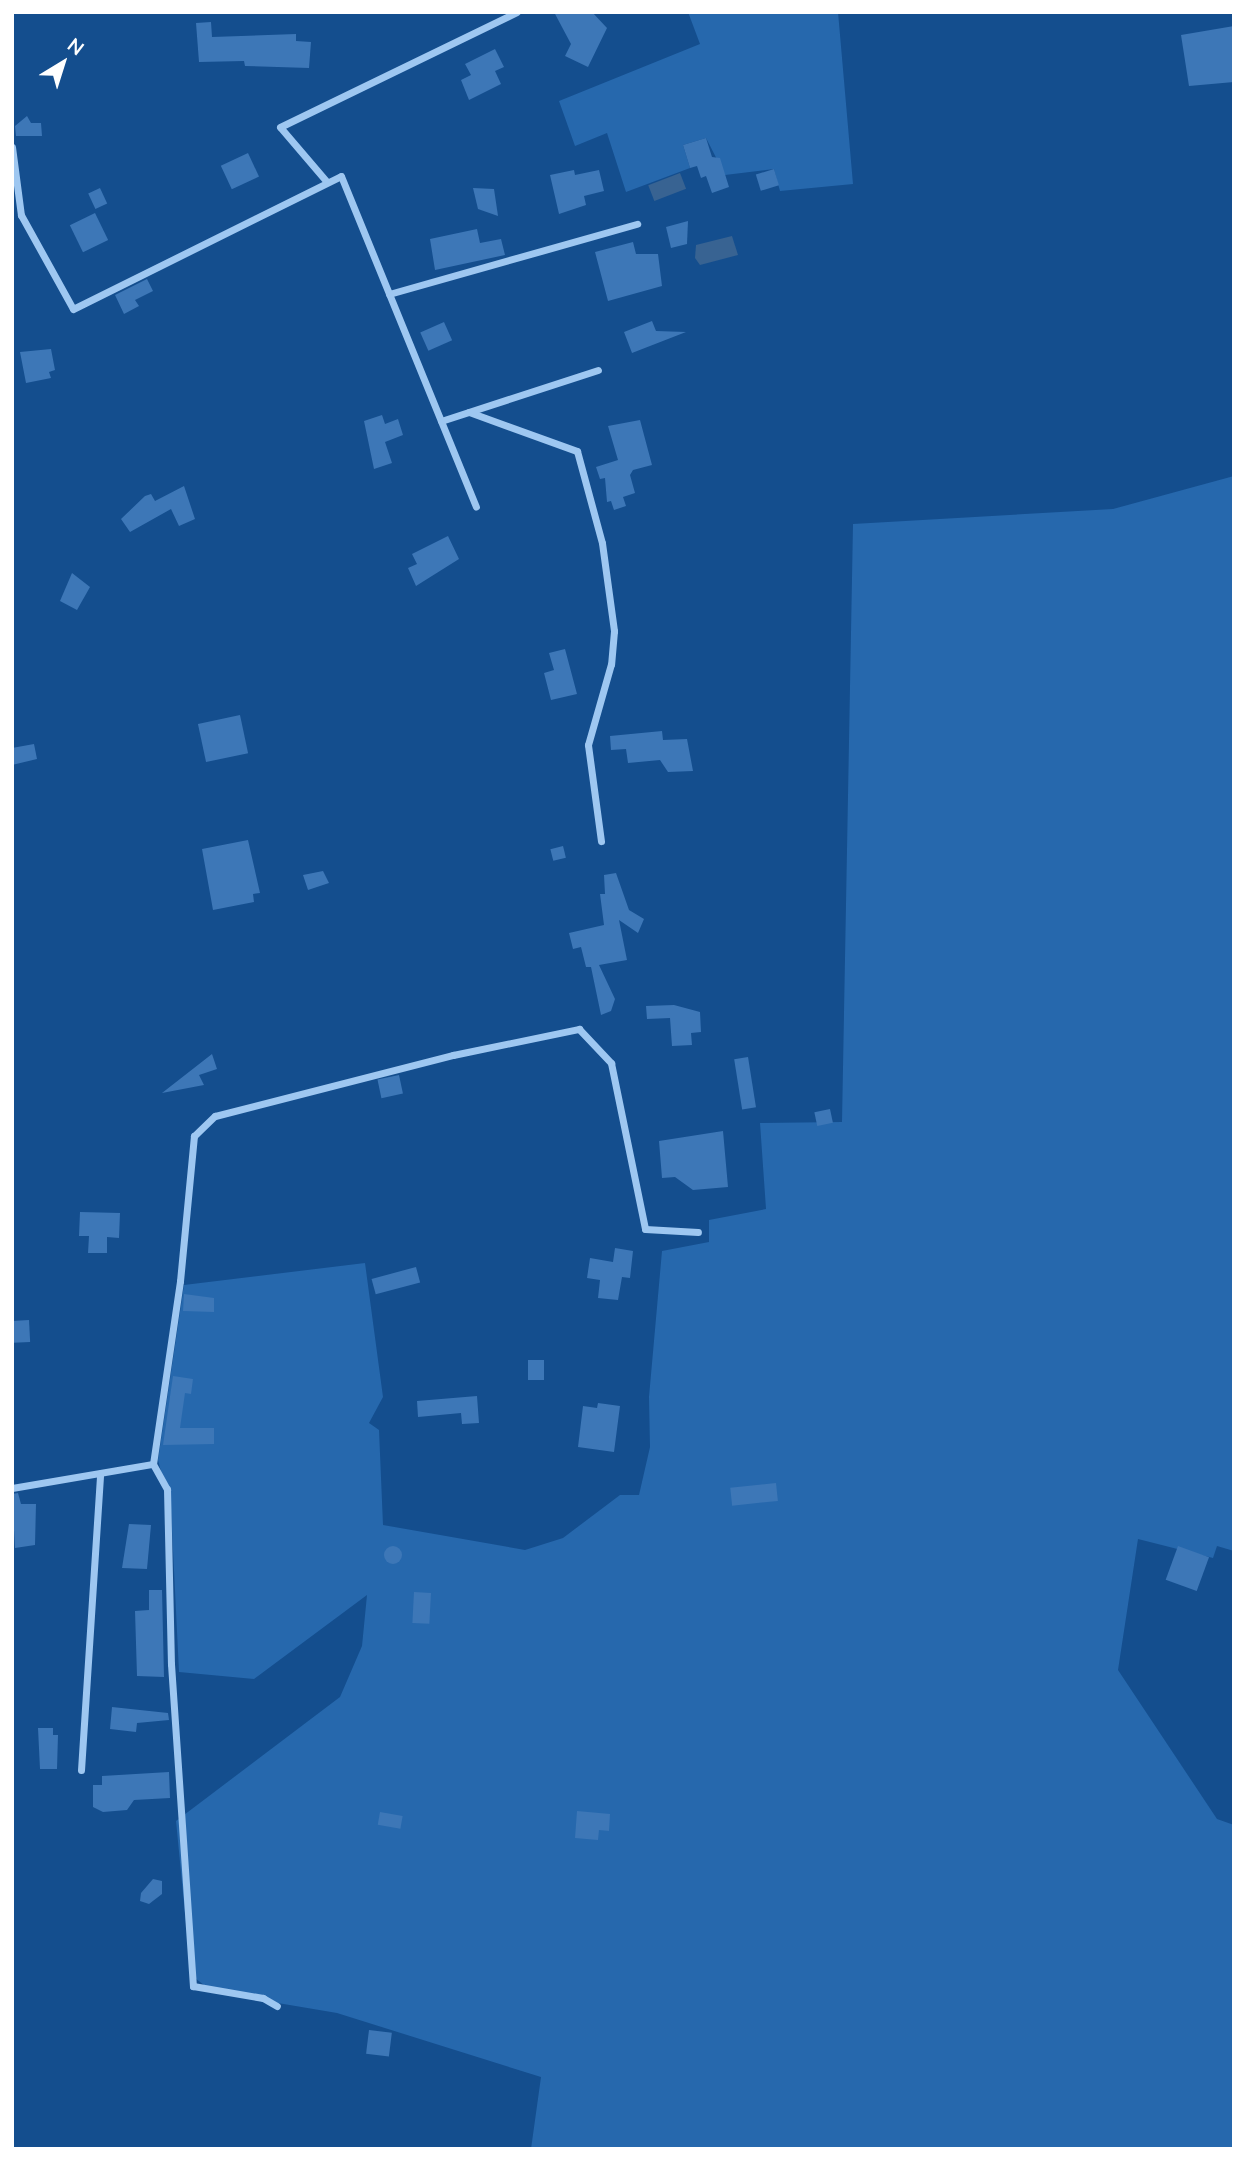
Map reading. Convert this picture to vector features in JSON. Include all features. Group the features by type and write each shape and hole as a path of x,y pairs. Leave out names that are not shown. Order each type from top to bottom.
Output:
{"street":[{"path":"327,182 280,127 517,12"},
{"path":"12,147 20,215 73,309 341,176 476,506"},
{"path":"389,294 638,224"},
{"path":"442,421 598,370"},
{"path":"469,412 577,451 602,542 614,631 611,664 588,745 601,841"},
{"path":"277,2006 263,1998 193,1986 171,1664 167,1489 153,1464 180,1281 194,1136 208,1119 453,1055 579,1029 611,1063 645,1229 698,1232"},
{"path":"12,1488 153,1464"},
{"path":"81,1770 100,1474"}],"shaded area":[{"path":"688,12 838,12 853,184 780,191 774,169 725,175 706,138 683,145 690,168 626,192 607,133 575,146 559,101 700,44"},
{"path":"680,173 686,189 654,201 648,185"},
{"path":"732,236 738,255 700,265 695,258 696,245"},
{"path":"1234,476 1234,1551 1217,1546 1213,1558 1138,1539 1118,1670 1217,1819 1234,1825 1234,2149 531,2149 541,2077 337,2013 213,1992 191,1975 176,1821 340,1697 362,1646 367,1595 254,1679 179,1672 171,1509 158,1460 184,1285 365,1263 383,1397 369,1423 379,1430 383,1525 525,1550 563,1538 620,1495 639,1495 650,1447 649,1397 662,1251 709,1242 709,1220 766,1209 760,1123 842,1122 853,524 1113,509"}],"building":[{"path":"554,12 592,12 607,28 588,67 565,56 571,44"},
{"path":"211,22 212,37 296,34 296,41 311,42 309,68 245,66 244,61 199,62 196,23"},
{"path":"1234,26 1234,82 1189,86 1181,35"},
{"path":"495,49 504,67 495,71 501,84 469,100 461,80 471,75 465,64"},
{"path":"27,116 31,123 41,123 42,136 16,136 15,126"},
{"path":"706,138 712,157 720,158 729,187 712,193 706,176 701,178 697,166 690,168 683,145"},
{"path":"248,153 259,177 232,189 221,166"},
{"path":"774,169 779,185 761,191 756,175"},
{"path":"574,170 575,175 599,170 604,191 584,196 586,205 559,214 550,175"},
{"path":"100,188 107,203 95,209 88,193"},
{"path":"473,188 494,189 498,216 478,209"},
{"path":"95,213 108,240 83,252 70,225"},
{"path":"688,221 687,244 671,248 666,227"},
{"path":"477,229 480,243 501,239 505,255 435,270 430,239"},
{"path":"633,242 636,254 658,254 662,286 608,301 595,252"},
{"path":"147,279 153,291 135,300 139,306 124,314 115,295"},
{"path":"652,321 656,331 686,332 632,353 624,332"},
{"path":"444,322 452,340 428,351 420,333"},
{"path":"51,349 55,370 49,372 51,378 26,383 20,352"},
{"path":"382,415 385,424 398,419 403,435 385,442 392,463 374,469 364,421"},
{"path":"640,420 652,465 633,470 630,475 635,493 623,497 626,506 614,510 611,501 607,502 605,478 600,479 596,467 618,460 608,426"},
{"path":"184,486 195,519 179,526 171,509 130,532 121,519 145,496 151,494 155,501"},
{"path":"448,536 459,559 416,586 408,568 417,564 412,554"},
{"path":"72,573 90,587 77,610 60,601"},
{"path":"565,649 577,694 551,700 544,673 554,670 549,653"},
{"path":"240,715 248,753 206,762 198,724"},
{"path":"662,731 663,740 687,739 693,771 668,772 660,760 628,763 626,749 611,750 610,736"},
{"path":"34,744 37,759 12,765 12,748"},
{"path":"248,840 260,893 253,894 254,902 213,910 202,849"},
{"path":"563,846 566,858 553,861 550,849"},
{"path":"323,871 329,883 308,890 303,875"},
{"path":"616,873 629,910 644,919 638,933 619,920 627,960 599,965 615,999 611,1011 601,1015 591,967 586,967 581,947 573,949 569,933 604,925 600,894 605,894 604,875"},
{"path":"674,1005 700,1012 701,1032 691,1033 692,1045 672,1046 670,1018 647,1019 646,1006"},
{"path":"212,1054 217,1069 199,1075 204,1085 162,1093"},
{"path":"748,1057 756,1107 742,1110 734,1059"},
{"path":"399,1075 403,1094 381,1098 377,1080"},
{"path":"830,1109 833,1123 817,1126 814,1112"},
{"path":"723,1131 728,1187 693,1190 675,1177 662,1178 659,1141"},
{"path":"80,1212 120,1213 119,1238 107,1237 107,1253 88,1253 89,1236 79,1236"},
{"path":"615,1248 633,1251 630,1278 622,1277 618,1300 598,1298 600,1280 587,1278 590,1258 613,1262"},
{"path":"416,1267 420,1282 376,1294 372,1279"},
{"path":"184,1294 214,1298 214,1312 183,1311"},
{"path":"29,1320 30,1342 13,1343 12,1321"},
{"path":"528,1360 544,1360 544,1380 528,1380"},
{"path":"173,1376 193,1379 191,1394 185,1393 180,1428 214,1428 214,1444 163,1445"},
{"path":"477,1396 479,1423 462,1424 461,1413 418,1417 417,1401"},
{"path":"598,1403 620,1406 614,1452 578,1447 583,1406 597,1408"},
{"path":"776,1483 778,1501 732,1506 730,1488"},
{"path":"18,1493 21,1504 36,1504 35,1545 15,1548 12,1494"},
{"path":"129,1524 151,1525 147,1569 122,1568"},
{"path":"393,1546 399,1549 402,1555 399,1561 393,1564 387,1561 384,1555 387,1549"},
{"path":"1178,1546 1209,1557 1197,1591 1166,1580"},
{"path":"149,1590 162,1590 164,1677 137,1676 135,1611 149,1610"},
{"path":"414,1592 431,1593 429,1624 412,1623"},
{"path":"112,1707 168,1713 169,1720 137,1723 136,1732 110,1729"},
{"path":"38,1728 53,1728 53,1735 58,1735 57,1769 40,1769"},
{"path":"169,1772 170,1798 134,1800 127,1810 103,1812 93,1807 93,1785 102,1785 102,1776"},
{"path":"577,1811 610,1814 609,1831 599,1830 598,1840 575,1838"},
{"path":"380,1812 403,1816 400,1829 378,1825"},
{"path":"153,1879 162,1881 162,1894 149,1904 140,1901 141,1893"},
{"path":"369,2030 392,2033 389,2057 366,2054"}]}
